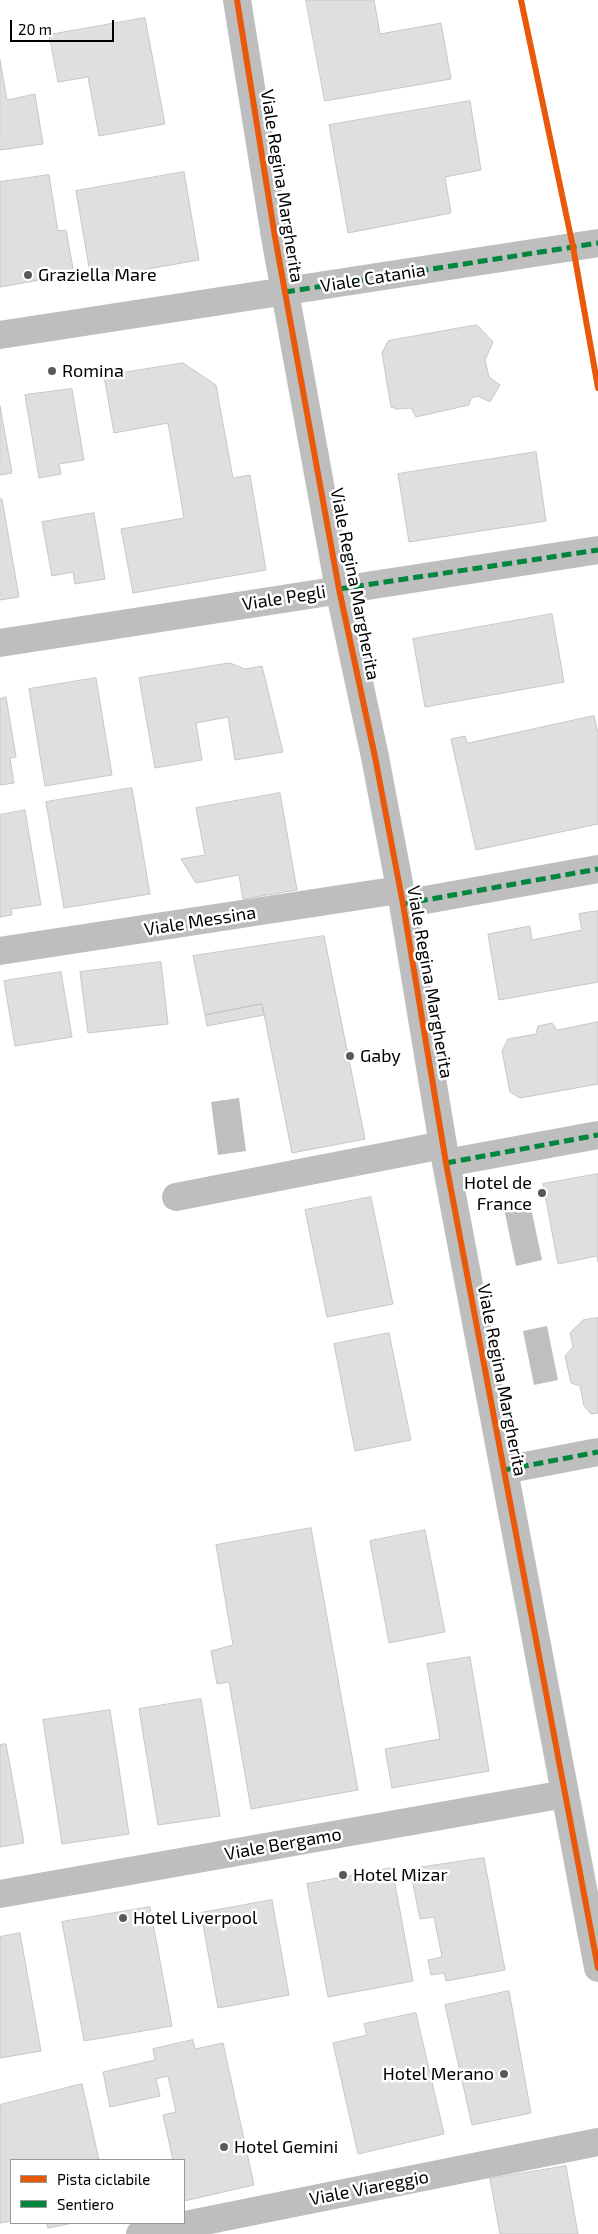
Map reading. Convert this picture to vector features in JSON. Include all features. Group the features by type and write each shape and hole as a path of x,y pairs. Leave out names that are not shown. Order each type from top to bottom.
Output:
{"street":[{"name":"Viale Regina Margherita","path":"238,0 284,292 339,589 375,757 401,897 444,1154 598,1968"},
{"name":"Viale Catania","path":"0,335 598,244"},
{"name":"Viale Pegli","path":"0,643 598,550"},
{"name":"Viale Messina","path":"0,951 598,869"},
{"path":"176,1197 444,1154 598,1135"},
{"name":"Viale Regina Margherita","path":"504,1470 598,1452"},
{"name":"Viale Bergamo","path":"0,1894 566,1794"},
{"name":"Viale Viareggio","path":"140,2234 598,2142"}],"shaded area":[{"path":"239,1098 246,1151 218,1155 211,1102"},
{"path":"529,1199 542,1260 516,1266 503,1204"},
{"path":"547,1326 558,1380 534,1385 523,1331"}],"building":[{"path":"306,0 374,0 380,34 441,23 451,79 325,101"},
{"path":"145,18 165,124 99,136 88,77 58,82 49,35"},
{"path":"0,60 7,100 35,94 43,144 0,150"},
{"path":"470,101 481,170 445,177 451,213 348,233 329,125"},
{"path":"184,172 199,260 91,279 76,191"},
{"path":"49,175 58,231 66,230 74,274 0,287 0,182"},
{"path":"477,325 493,342 485,360 489,377 500,385 490,402 478,396 471,398 469,405 416,417 411,408 397,409 391,407 382,353 388,341"},
{"path":"183,363 216,385 233,478 250,475 266,570 133,593 121,529 184,518 168,423 114,433 104,376"},
{"path":"72,389 84,460 59,464 61,474 39,478 25,395"},
{"path":"0,406 12,473 0,475"},
{"path":"536,452 546,521 409,542 398,474"},
{"path":"0,499 2,499 19,597 0,600"},
{"path":"94,513 105,579 75,584 73,572 52,576 42,522"},
{"path":"552,614 564,682 425,707 413,639"},
{"path":"230,663 245,669 262,666 283,752 235,760 228,717 196,723 202,760 155,768 139,678"},
{"path":"96,678 112,775 45,786 29,689"},
{"path":"6,697 16,757 10,758 14,783 0,785 0,699"},
{"path":"594,716 598,733 598,824 476,850 451,739 465,736 467,743"},
{"path":"132,788 150,894 64,908 46,802"},
{"path":"280,793 297,890 243,899 239,875 196,883 181,859 205,855 196,808"},
{"path":"25,810 41,905 11,909 12,915 0,917 0,815"},
{"path":"598,911 598,982 499,1000 488,934 530,926 532,940 582,930 579,914"},
{"path":"324,936 365,1139 292,1153 262,1004 205,1015 193,956"},
{"path":"161,962 168,1024 88,1033 80,972"},
{"path":"61,972 72,1037 15,1046 4,981"},
{"path":"262,1004 264,1015 207,1026 205,1015"},
{"path":"598,1022 598,1084 520,1098 510,1092 502,1051 508,1039 536,1034 538,1026 552,1023 557,1030"},
{"path":"598,1174 598,1262 597,1256 558,1264 543,1184"},
{"path":"371,1197 393,1304 327,1317 305,1210"},
{"path":"598,1318 598,1413 591,1414 584,1406 580,1386 571,1383 565,1356 573,1347 570,1333 583,1320"},
{"path":"389,1333 411,1440 355,1451 334,1344"},
{"path":"311,1528 358,1790 251,1809 229,1682 217,1684 211,1651 233,1645 216,1545"},
{"path":"425,1530 445,1632 389,1643 370,1541"},
{"path":"470,1657 489,1771 392,1788 385,1749 440,1739 427,1664"},
{"path":"201,1699 220,1816 158,1825 139,1709"},
{"path":"110,1710 129,1834 62,1844 43,1720"},
{"path":"6,1744 24,1843 0,1847 0,1745"},
{"path":"484,1858 505,1970 446,1981 444,1973 431,1975 428,1960 442,1957 434,1917 420,1919 410,1869"},
{"path":"392,1868 413,1981 328,1997 307,1884"},
{"path":"272,1900 289,1995 218,2008 201,1913"},
{"path":"150,1907 172,2026 84,2041 62,1922"},
{"path":"20,1933 41,2051 0,2058 0,1937"},
{"path":"509,1991 531,2113 472,2125 445,2005"},
{"path":"416,2013 444,2134 358,2154 333,2043 367,2035 364,2024"},
{"path":"193,2040 195,2049 223,2043 254,2185 185,2201 185,2159 173,2159 163,2115 176,2112 168,2076 156,2079 160,2096 110,2107 103,2072 155,2060 153,2049"},
{"path":"82,2084 99,2159 10,2159 10,2221 0,2223 0,2105"},
{"path":"566,2166 578,2234 500,2234 490,2179"},
{"path":"47,2224 69,2224 48,2228"}],"marked path":[{"path":"285,292 598,243"},
{"path":"339,589 598,550"},
{"path":"403,904 598,869"},
{"path":"446,1163 598,1135"},
{"path":"504,1470 598,1452"}],"cycle path":[{"path":"237,0 275,237 339,589 375,757 403,904 446,1163 598,1968"},
{"path":"521,0 573,247 598,388"}],"place":[{"name":"Graziella Mare","path":"28,275"},
{"name":"Romina","path":"52,371"},
{"name":"Gaby","path":"350,1056"},
{"name":"Hotel de France","path":"542,1193"},
{"name":"Hotel Mizar","path":"343,1875"},
{"name":"Hotel Liverpool","path":"123,1918"},
{"name":"Hotel Merano","path":"504,2074"},
{"name":"Hotel Gemini","path":"224,2147"}]}
